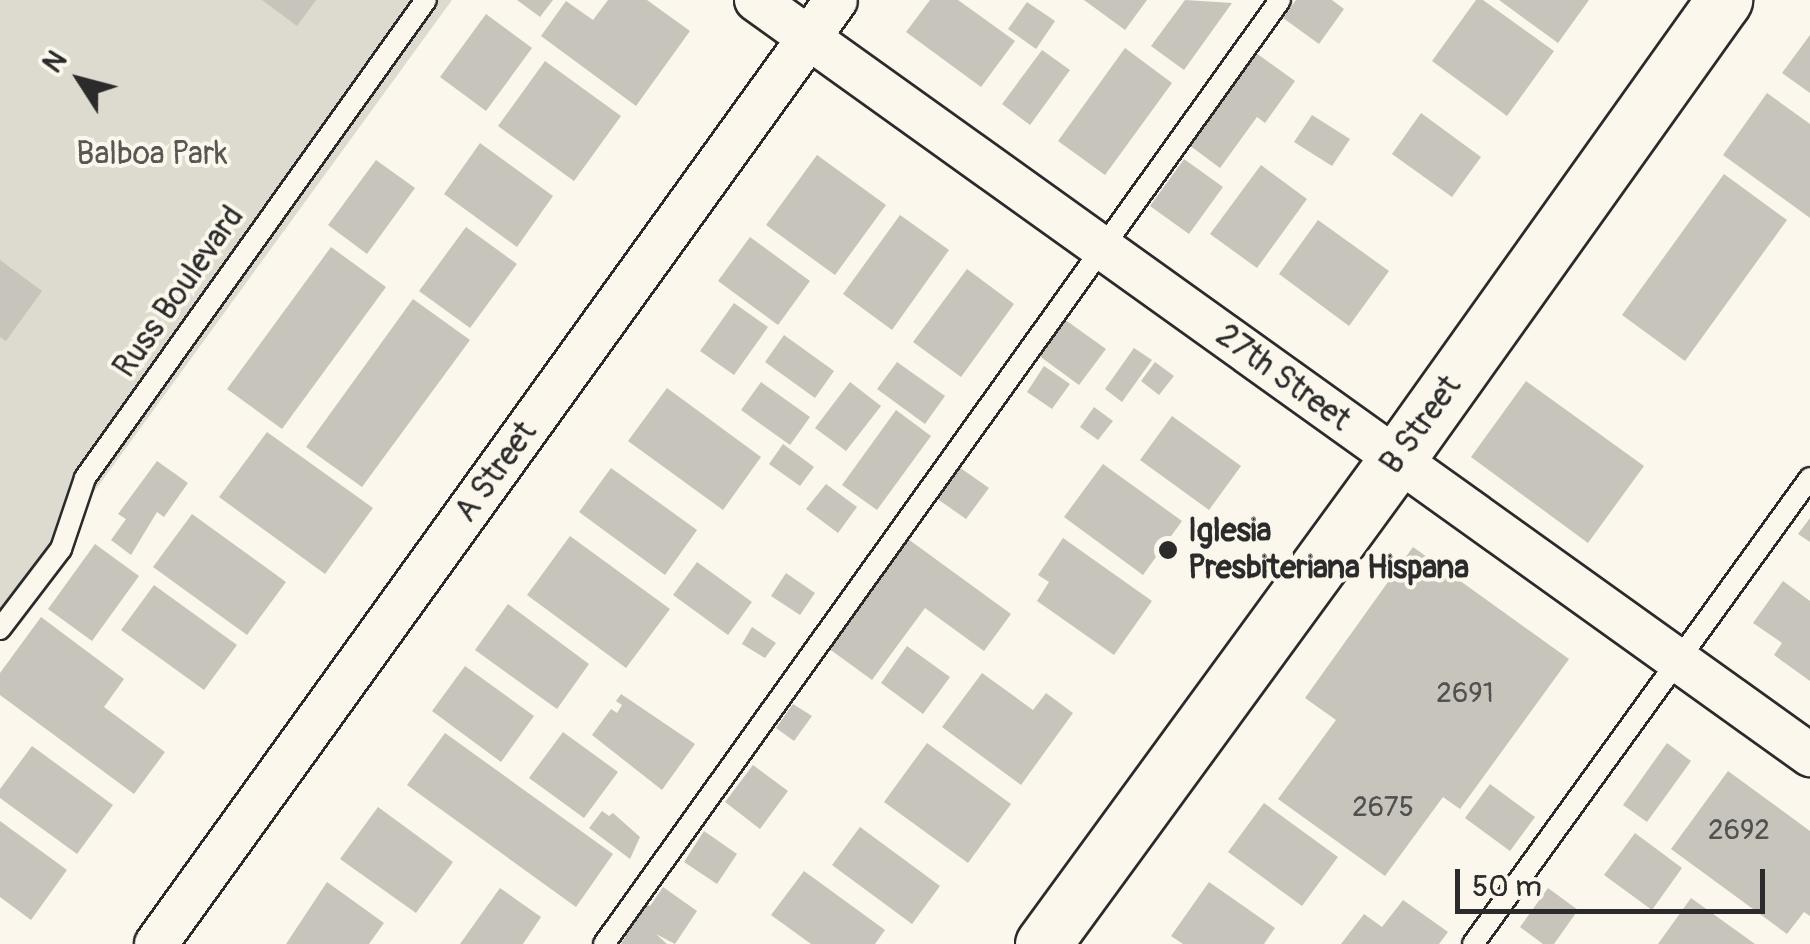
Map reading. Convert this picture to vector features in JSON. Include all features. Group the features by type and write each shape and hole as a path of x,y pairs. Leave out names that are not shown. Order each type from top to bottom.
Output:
{"main road":[{"name":"B Street","path":"1043,944 1397,459 1724,0"}],"street":[{"name":"27th Street","path":"756,0 1676,662 1810,754"},
{"name":"A Street","path":"156,944 836,0"}],"lane":[{"name":"Russ Boulevard","path":"0,629 61,549 85,478 426,0"},
{"path":"604,944 1280,0"},
{"path":"1473,944 1810,478"}],"green space":[{"name":"Balboa Park","path":"0,0 452,0 0,621"}],"building":[{"path":"262,0 316,0 297,26"},
{"path":"517,0 553,0 540,17"},
{"path":"608,0 647,0 690,31 636,106 541,36 566,1 593,20"},
{"path":"930,0 958,0 1015,41 981,87 906,32"},
{"path":"1084,0 1147,0 1125,30"},
{"path":"1185,0 1232,3 1184,70 1151,46"},
{"path":"1296,0 1332,0 1344,9 1319,44 1283,18"},
{"path":"1476,0 1483,0 1554,51 1507,116 1432,61"},
{"path":"1499,0 1589,0 1558,43"},
{"path":"1027,2 1055,21 1036,49 1008,29"},
{"path":"486,14 532,48 486,111 440,77"},
{"path":"1810,35 1810,93 1782,73"},
{"path":"1125,48 1172,83 1105,175 1058,141"},
{"path":"1042,50 1070,70 1030,125 1002,104"},
{"path":"1256,53 1295,81 1265,123 1257,117 1220,168 1189,145"},
{"path":"545,61 621,116 574,181 498,126"},
{"path":"1767,93 1810,124 1810,218 1723,155"},
{"path":"1421,113 1481,157 1452,197 1392,154"},
{"path":"1312,115 1350,139 1332,166 1294,142"},
{"path":"480,143 553,196 517,247 444,194"},
{"path":"817,155 886,205 835,275 766,225"},
{"path":"1184,159 1223,187 1189,234 1150,206"},
{"path":"376,160 415,188 367,254 328,225"},
{"path":"1261,165 1307,199 1257,268 1210,234"},
{"path":"1724,174 1787,220 1685,361 1622,315"},
{"path":"900,215 949,250 892,330 843,294"},
{"path":"1318,220 1389,271 1349,326 1279,274"},
{"path":"466,227 517,264 470,328 419,291"},
{"path":"750,237 810,281 778,325 718,281"},
{"path":"331,247 386,287 282,429 227,389"},
{"path":"0,260 42,291 6,341 0,337"},
{"path":"967,269 1014,304 961,377 913,342"},
{"path":"413,299 470,340 362,487 306,447"},
{"path":"734,303 768,327 734,375 700,351"},
{"path":"1064,319 1106,349 1079,385 1038,355"},
{"path":"784,335 834,371 815,398 765,362"},
{"path":"1134,348 1152,360 1122,402 1105,389"},
{"path":"897,362 945,396 925,424 877,389"},
{"path":"1155,362 1174,376 1159,395 1141,381"},
{"path":"1044,366 1070,384 1052,409 1027,392"},
{"path":"1526,381 1644,466 1588,543 1471,457"},
{"path":"761,382 810,417 790,445 741,410"},
{"path":"850,382 881,406 846,451 815,428"},
{"path":"667,388 761,457 723,510 628,441"},
{"path":"1094,407 1113,421 1098,440 1080,427"},
{"path":"896,410 931,436 877,510 842,485"},
{"path":"1172,416 1241,466 1209,510 1140,460"},
{"path":"267,432 373,508 325,574 219,497"},
{"path":"783,444 814,467 800,486 769,464"},
{"path":"157,461 188,483 164,517 157,512 131,555 111,540 126,519 118,514"},
{"path":"1103,464 1182,521 1143,575 1064,517"},
{"path":"959,467 989,488 966,519 936,498"},
{"path":"611,468 697,530 665,575 579,512"},
{"path":"826,484 857,507 838,533 806,509"},
{"path":"192,514 286,582 247,635 153,567"},
{"path":"1810,518 1810,542 1798,534"},
{"path":"570,536 670,609 626,668 527,595"},
{"path":"1063,538 1152,601 1114,655 1037,601 1049,582 1038,575"},
{"path":"908,539 1011,614 984,651 925,608 872,680 828,648"},
{"path":"95,544 139,576 92,641 48,609"},
{"path":"1413,547 1569,659 1460,809 1443,797 1385,876 1278,799 1336,720 1305,698"},
{"path":"697,562 752,602 728,635 673,595"},
{"path":"786,573 815,593 800,615 771,596"},
{"path":"1783,581 1810,601 1810,681 1774,655 1782,643 1753,623"},
{"path":"154,585 237,645 204,690 121,630"},
{"path":"508,604 589,664 557,709 475,650"},
{"path":"41,617 124,679 104,707 165,752 134,794 0,695 0,673"},
{"path":"752,627 776,643 765,658 742,644"},
{"path":"907,646 950,677 923,714 881,683"},
{"path":"465,666 534,716 501,762 432,711"},
{"path":"982,673 1033,710 1046,693 1073,713 1021,785 942,727"},
{"path":"621,694 695,744 662,790 592,735 611,709 617,713 622,705 616,701"},
{"path":"793,704 812,716 794,741 776,728"},
{"path":"563,732 618,772 584,818 529,778"},
{"path":"445,733 613,854 576,907 407,785"},
{"path":"927,743 1011,804 968,863 884,802"},
{"path":"1667,743 1691,761 1647,822 1623,805"},
{"path":"32,746 113,805 77,854 0,798 0,789"},
{"path":"753,765 788,791 760,829 725,802"},
{"path":"1728,771 1810,831 1810,916 1804,912 1787,934 1671,849"},
{"path":"1490,784 1535,817 1510,851 1465,818"},
{"path":"1264,803 1338,857 1302,906 1228,852"},
{"path":"378,807 453,862 416,913 340,859"},
{"path":"602,811 609,816 613,813 640,837 630,859 589,828"},
{"path":"0,821 67,870 31,920 0,897"},
{"path":"860,827 940,886 912,924 832,865"},
{"path":"704,831 737,854 717,884 684,862"},
{"path":"1635,833 1682,868 1652,910 1604,875"},
{"path":"804,871 885,930 875,944 811,944 771,915"},
{"path":"327,882 384,923 369,944 286,944"},
{"path":"1209,882 1275,928 1264,944 1183,944 1171,936"},
{"path":"663,887 697,911 675,944 656,934 667,944 621,944 645,903 650,906"},
{"path":"500,888 541,917 523,944 460,944"},
{"path":"1548,888 1578,910 1554,944 1543,944 1520,927"},
{"path":"1691,898 1755,944 1658,944"},
{"path":"1403,900 1448,932 1439,944 1341,944 1364,914 1382,927"}],"place":[{"name":"Iglesia Presbiteriana Hispana","path":"1168,550"}]}
